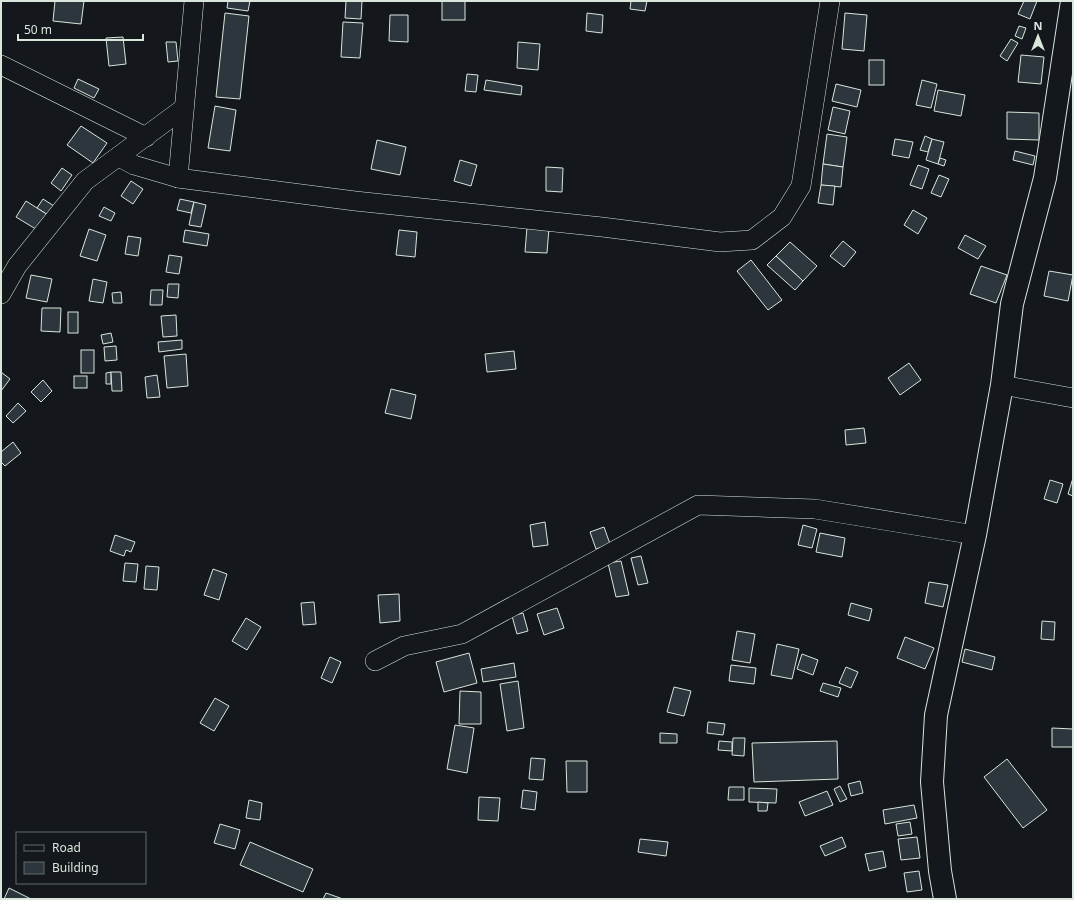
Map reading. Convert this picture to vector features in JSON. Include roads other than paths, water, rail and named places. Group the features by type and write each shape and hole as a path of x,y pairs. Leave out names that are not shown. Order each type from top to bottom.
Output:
{"main road":[{"path":"945,899 940,871 932,782 936,716 975,534 1002,385 1012,304 1045,178 1072,1"}],"street":[{"path":"178,178 194,1"},
{"path":"119,157 134,165 178,178 355,201 594,226 720,242 752,240 782,217 801,186 830,1"},
{"path":"1,65 146,137"},
{"path":"1,294 17,266 85,181 184,108"},
{"path":"1002,385 1073,398"},
{"path":"375,661 404,646 462,634 698,505 815,509 975,534"}]}
